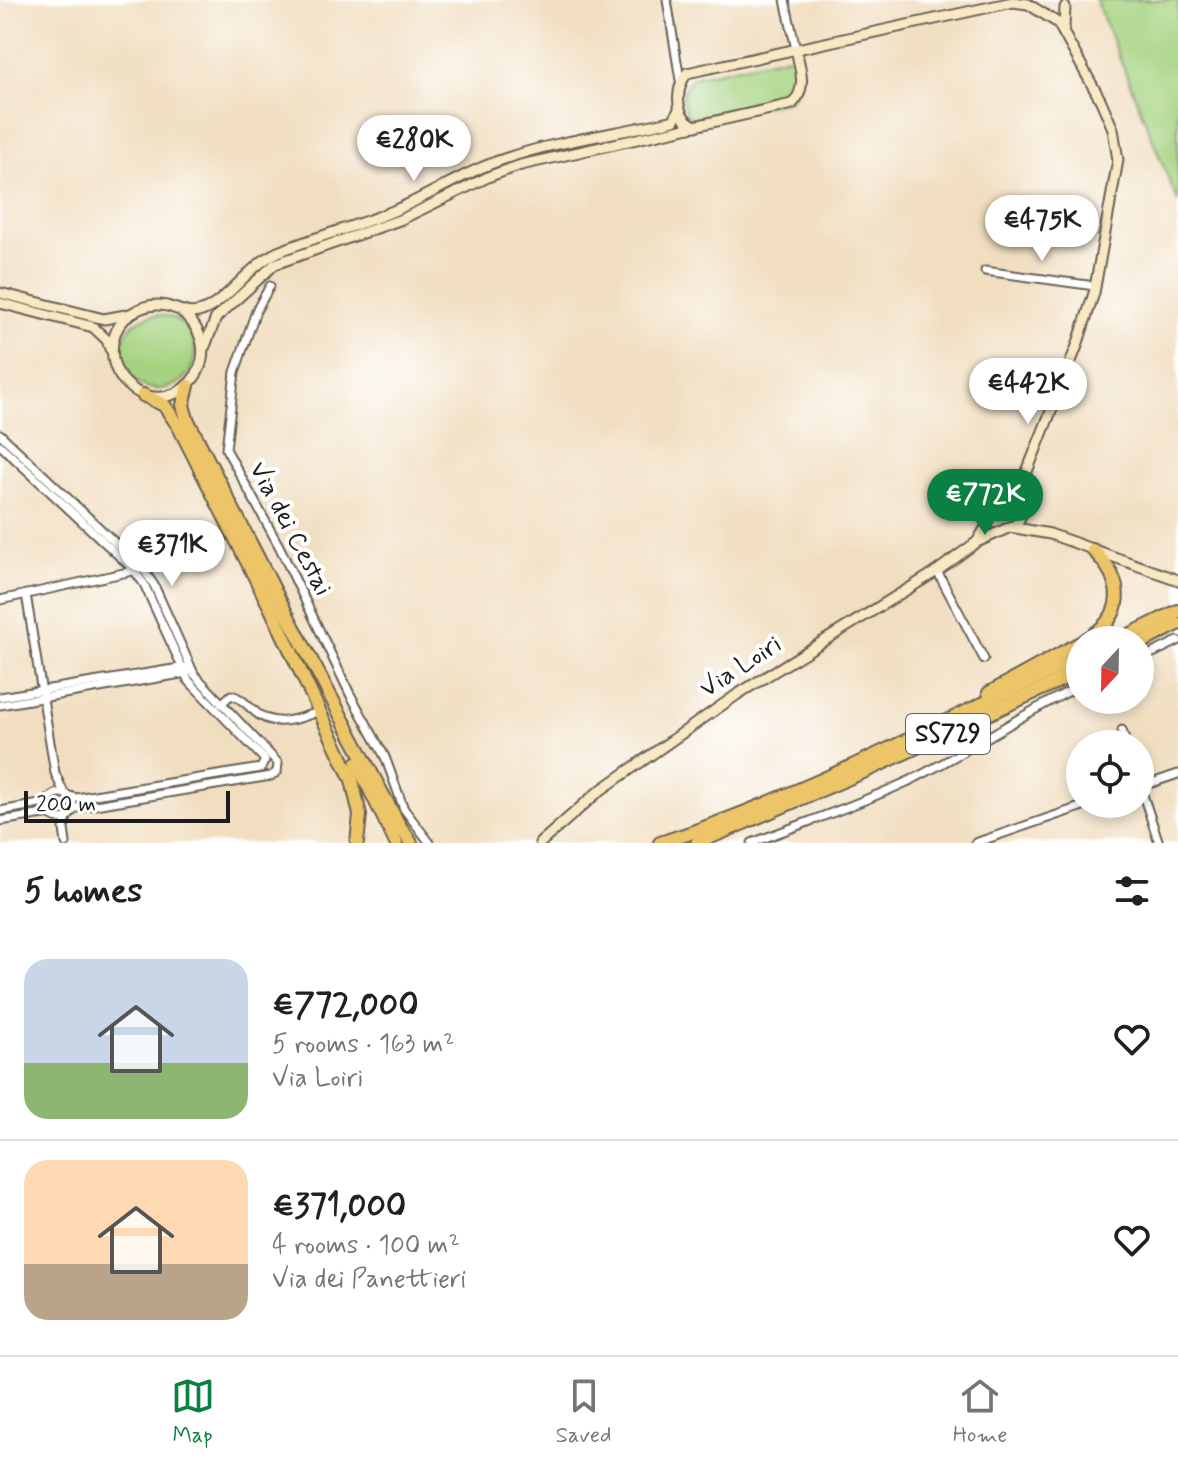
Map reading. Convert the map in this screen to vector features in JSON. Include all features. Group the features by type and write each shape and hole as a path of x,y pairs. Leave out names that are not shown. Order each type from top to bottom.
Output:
{"highway":[{"path":"188,386 183,398 187,419 396,843"},
{"path":"143,395 164,405 179,427 411,843"},
{"path":"1093,550 1111,570 1117,598 1108,622 1103,626"},
{"path":"278,609 352,780 360,815 357,843"},
{"path":"1147,626 1178,611"},
{"path":"1154,636 1178,624"},
{"path":"913,736 1066,650"},
{"name":"SS729","path":"660,843 794,793 1066,665"},
{"name":"SS729","path":"697,843 854,776 1066,678"}],"main road":[{"path":"696,126 685,120 680,107 679,87 687,73 1014,1 1031,4 1054,18 1101,101 1117,145 1114,190 1095,286 1066,374 1026,474 1020,520 1009,528"},
{"path":"1047,15 1060,11 1066,3"},
{"path":"1066,3 1066,35"},
{"path":"0,303 93,327 107,340 122,380 143,395 169,396 188,386 200,369 204,348 216,318 275,264 402,219 490,176 521,165 792,104 801,94 802,87 796,49"},
{"path":"182,312 203,311 212,306 273,254 394,211 489,165 538,150 674,120 680,107"},
{"path":"0,293 104,319 156,305 169,307 193,321 201,334 204,348"},
{"path":"112,355 113,340 120,325 131,314"},
{"path":"977,542 986,527 993,502 1011,491 1026,474"},
{"path":"1002,496 1013,498 1028,521 1050,534 1178,580"},
{"path":"989,513 994,523 1050,534"},
{"name":"Via Loiri","path":"540,843 598,792 738,694 937,571 977,542 1009,528"}],"street":[{"path":"667,0 681,74 679,87"},
{"path":"785,0 796,49"},
{"path":"985,271 1095,286"},
{"name":"Via dei Cestai","path":"270,286 256,311 235,372 226,449 279,546 350,694 385,757 404,809 430,843"},
{"path":"0,434 138,570 184,671 265,758 266,763 261,768 76,798 65,794 51,797 40,804 0,811"},
{"path":"0,445 154,585 192,669 278,763 277,772 263,778 77,808 69,814 54,817 44,814 0,821"},
{"path":"0,600 138,570"},
{"path":"937,571 984,659"},
{"path":"26,594 55,773 72,801 64,829 66,843"},
{"path":"1154,652 1178,641"},
{"path":"0,697 42,694 192,669"},
{"path":"752,843 911,780 1027,712 1066,693"},
{"path":"0,705 42,694"},
{"path":"338,701 350,694"},
{"path":"221,704 231,695 262,718 277,722 312,714"},
{"path":"55,773 47,805 64,829"},
{"path":"1154,782 1178,774"},
{"path":"166,784 168,794"},
{"path":"975,843 1066,812"},
{"path":"1151,818 1159,843"}],"green space":[{"path":"1096,0 1178,0 1178,202"},
{"path":"788,56 794,60 797,81 796,91 790,100 696,121 688,116 683,93 694,77"},
{"path":"158,315 179,321 189,331 195,352 189,373 179,383 158,389 137,383 127,373 121,352 127,331 137,321"},
{"path":"1005,500 1014,503 1017,512 1014,521 1005,524 996,521 993,512 996,503"},
{"path":"60,797 69,806 60,815 51,806"}]}
